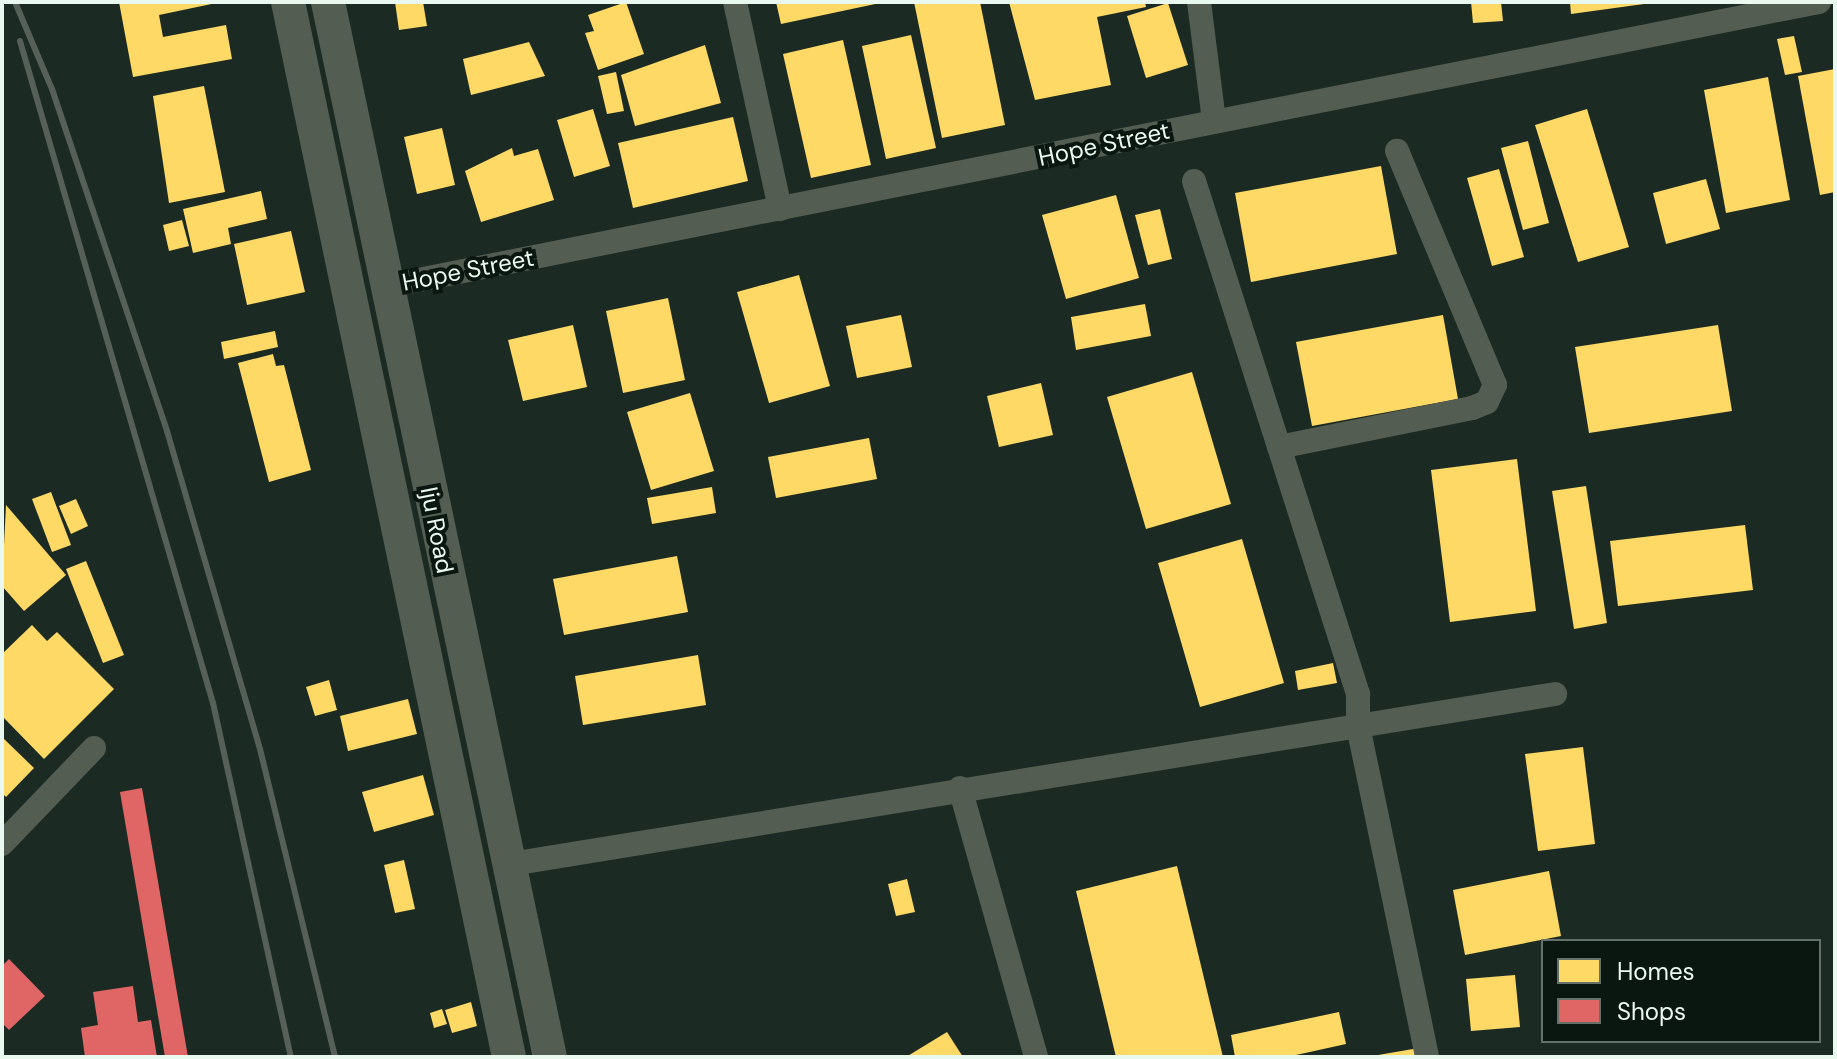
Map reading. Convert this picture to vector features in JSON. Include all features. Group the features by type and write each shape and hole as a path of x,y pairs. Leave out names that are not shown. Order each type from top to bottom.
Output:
{"main road":[{"name":"Iju Road","path":"288,2 509,1057"},
{"name":"Iju Road","path":"328,2 505,865 550,1057"}],"street":[{"path":"735,2 780,209"},
{"path":"1199,2 1214,121"},
{"name":"Hope Street","path":"388,286 1819,2"},
{"path":"1279,447 1472,408 1487,402 1495,385 1397,151"},
{"path":"1194,181 1358,694 1358,726 1427,1057"},
{"path":"505,865 960,788 1555,694"},
{"path":"2,844 94,748"},
{"path":"960,788 1036,1057"}],"building: Homes":[{"path":"119,2 221,2 159,15 163,37 226,25 232,59 133,77"},
{"path":"395,2 423,2 427,26 399,30"},
{"path":"626,2 644,54 598,70 585,33 594,31 588,15"},
{"path":"776,2 879,2 880,3 781,24"},
{"path":"914,2 980,2 1005,125 942,138"},
{"path":"1009,2 1145,2 1146,7 1097,17 1111,85 1035,100"},
{"path":"1471,2 1501,2 1503,21 1473,23"},
{"path":"1570,2 1644,2 1644,4 1571,14"},
{"path":"1168,3 1188,65 1146,78 1127,16"},
{"path":"911,35 936,148 886,159 862,46"},
{"path":"1794,36 1802,72 1785,75 1777,39"},
{"path":"843,40 871,165 811,178 783,54"},
{"path":"529,42 545,76 471,95 463,59"},
{"path":"705,45 721,103 635,126 621,75"},
{"path":"1835,69 1835,192 1820,195 1798,76"},
{"path":"616,72 624,111 607,114 598,76"},
{"path":"1768,77 1790,200 1726,213 1704,90"},
{"path":"204,86 225,192 169,203 153,96"},
{"path":"593,109 610,166 574,177 557,120"},
{"path":"1587,109 1629,247 1578,262 1535,125"},
{"path":"733,117 748,181 633,208 618,143"},
{"path":"442,128 455,185 417,194 404,137"},
{"path":"1528,141 1549,223 1523,230 1501,148"},
{"path":"512,148 514,156 538,149 554,200 481,222 465,171"},
{"path":"1381,166 1397,254 1251,282 1235,193"},
{"path":"1499,169 1524,257 1492,266 1467,178"},
{"path":"1706,179 1720,229 1666,244 1653,193"},
{"path":"261,191 267,219 228,228 231,244 193,253 183,209"},
{"path":"1116,195 1139,278 1066,299 1042,215"},
{"path":"1160,209 1172,259 1148,265 1135,215"},
{"path":"182,220 189,246 169,251 163,225"},
{"path":"291,231 305,292 247,305 234,244"},
{"path":"799,275 830,386 769,403 737,292"},
{"path":"668,298 685,380 623,393 606,311"},
{"path":"1145,304 1151,336 1076,350 1071,317"},
{"path":"901,315 912,367 857,378 846,326"},
{"path":"1443,315 1458,399 1312,426 1296,342"},
{"path":"573,325 587,387 523,401 508,340"},
{"path":"1718,325 1732,411 1589,433 1575,347"},
{"path":"275,331 278,347 224,359 221,342"},
{"path":"273,354 276,366 284,365 311,470 269,482 238,363"},
{"path":"1192,372 1231,504 1146,529 1107,397"},
{"path":"1041,383 1053,435 999,447 987,396"},
{"path":"690,393 714,471 651,490 627,412"},
{"path":"869,438 877,479 776,498 768,457"},
{"path":"1517,459 1536,611 1450,622 1431,470"},
{"path":"1586,486 1607,623 1574,629 1552,491"},
{"path":"712,487 716,513 652,524 647,498"},
{"path":"51,492 71,545 52,552 32,499"},
{"path":"76,499 88,526 71,534 59,506"},
{"path":"6,505 66,575 24,611 2,586"},
{"path":"1745,525 1753,590 1618,606 1610,541"},
{"path":"1242,539 1284,683 1200,707 1158,563"},
{"path":"677,556 688,612 564,635 553,579"},
{"path":"86,561 124,655 103,663 66,569"},
{"path":"32,625 47,641 57,632 114,689 44,759 2,716 2,654"},
{"path":"698,655 706,705 583,725 575,676"},
{"path":"1333,663 1337,683 1298,690 1295,671"},
{"path":"329,680 337,710 315,716 306,687"},
{"path":"408,699 417,734 348,751 340,716"},
{"path":"2,737 34,768 6,797 2,793"},
{"path":"1583,747 1595,844 1538,851 1525,754"},
{"path":"423,775 434,815 374,832 362,792"},
{"path":"404,860 415,909 395,913 384,865"},
{"path":"1177,866 1223,1057 1116,1057 1076,891"},
{"path":"1549,871 1561,936 1465,955 1453,890"},
{"path":"907,879 915,912 896,916 888,884"},
{"path":"1515,975 1520,1027 1471,1031 1466,979"},
{"path":"471,1002 477,1026 452,1033 445,1010"},
{"path":"442,1009 447,1024 434,1028 430,1013"},
{"path":"1339,1012 1346,1044 1287,1057 1235,1057 1231,1035"},
{"path":"947,1032 963,1057 906,1057"},
{"path":"1419,1048 1420,1057 1378,1057 1378,1055"}],"building: Shops":[{"path":"142,788 188,1057 165,1057 120,792"},
{"path":"9,959 45,996 9,1030 2,1023 2,966"},
{"path":"133,986 138,1022 151,1020 157,1057 85,1057 81,1028 98,1025 93,992"}],"railway":[{"path":"15,2 52,89 167,431 260,749 335,1057"},
{"path":"20,41 213,703 291,1057"}]}
